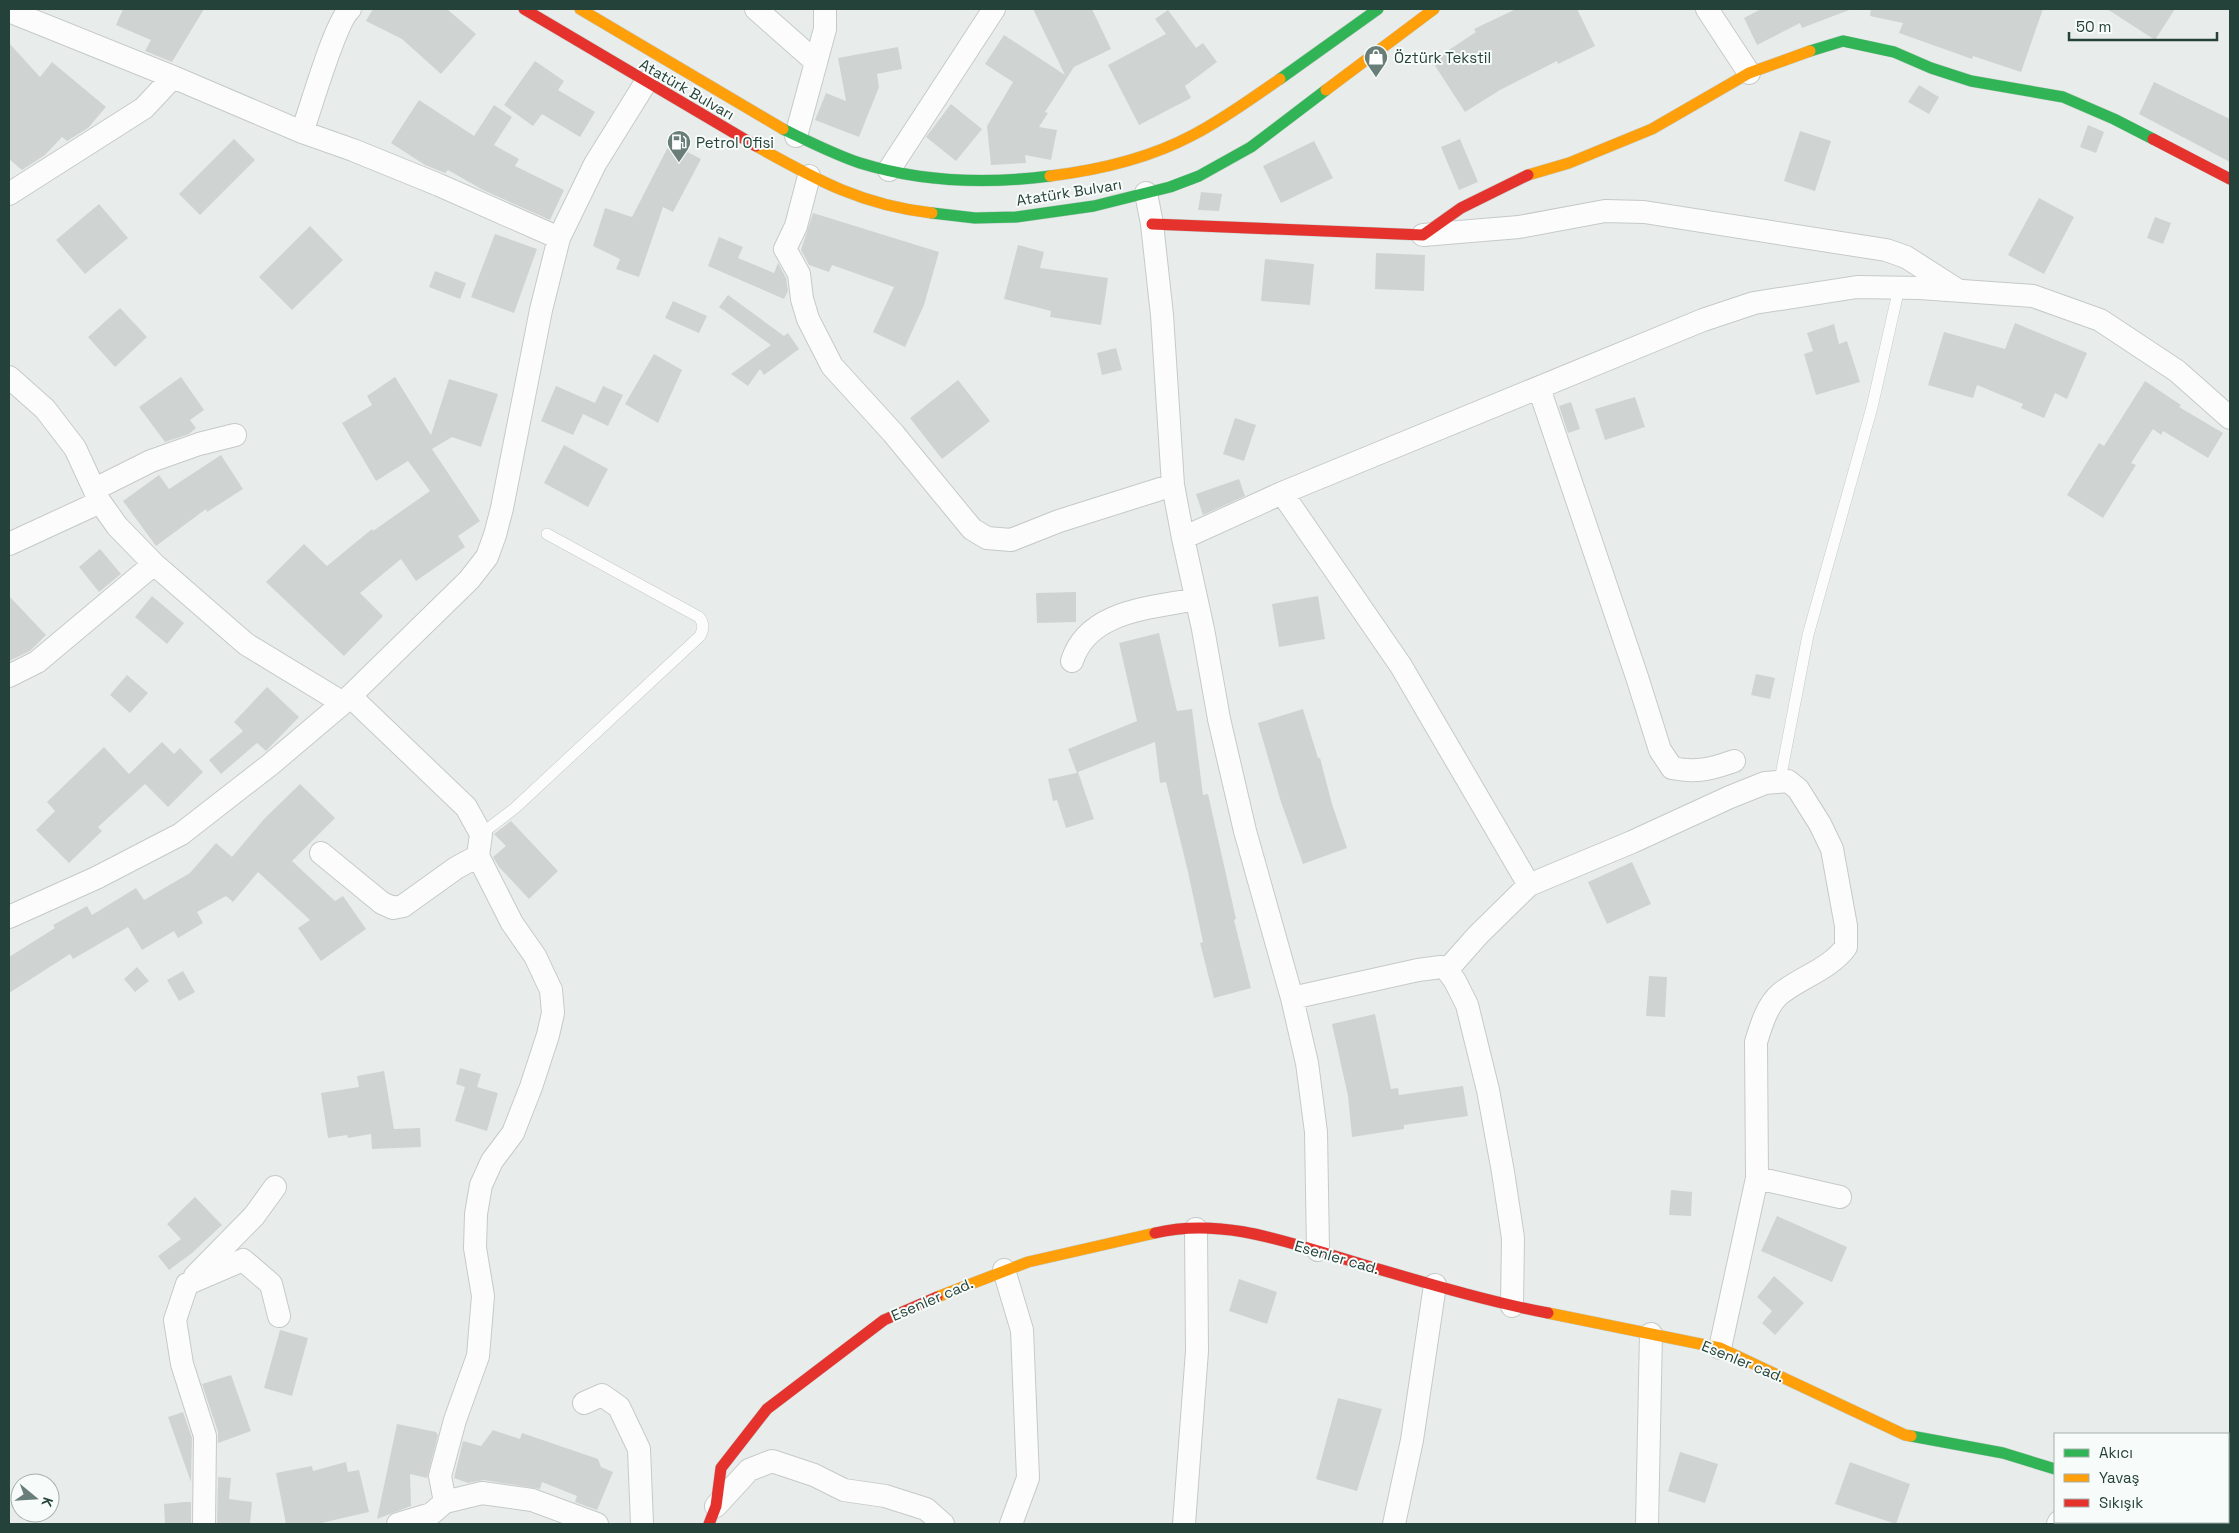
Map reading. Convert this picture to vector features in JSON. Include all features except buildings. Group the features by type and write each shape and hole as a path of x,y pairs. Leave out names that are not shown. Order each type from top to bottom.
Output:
{"main road":[{"name":"Atatürk Bulvarı","path":"524,9 646,82 673,82 870,166 943,178 985,180 1031,179 1073,173 1144,154 1182,140 1210,125 1280,80 1378,9"},
{"name":"Atatürk Bulvarı","path":"580,9 673,82 809,176 855,198 877,204 912,211 975,218 1056,212 1146,193 1200,176 1250,147 1434,9"},
{"path":"1152,224 1422,235 1461,208 1524,176 1569,163 1652,129 1749,73 1808,51 1842,41 1894,52 1931,68 1971,81 2063,97 2114,119 2199,164 2230,178"},
{"name":"Esenler cad.","path":"713,1515 721,1468 767,1409 884,1320 966,1284 1028,1262 1166,1230 1226,1228 1318,1250 1512,1306 1720,1348 1905,1435 2003,1453 2054,1469"}],"street":[{"path":"302,132 336,36 345,13 350,9"},
{"path":"756,9 816,62"},
{"path":"796,136 824,30 825,9"},
{"path":"889,170 994,9"},
{"path":"1707,9 1749,73"},
{"path":"9,11 173,77 302,132 353,150 439,185 559,238"},
{"path":"9,194 144,108 173,77"},
{"path":"9,917 96,878 181,834 271,764 347,700 463,586 487,556 502,508 541,310 559,238 595,164 646,82"},
{"path":"809,176 796,226 785,249 799,274 802,299 808,319 832,366 893,433 972,529 987,538 1011,540 1060,521 1174,485"},
{"path":"1146,193 1152,224 1162,315 1174,485 1219,719 1245,831 1292,998 1307,1063 1316,1132 1318,1250"},
{"path":"1422,235 1519,227 1605,212 1644,212 1886,250 1906,257 1958,290"},
{"path":"1183,538 1282,493 1703,320 1754,303 1857,287 1958,290 2034,296 2100,320 2177,371 2230,418"},
{"path":"9,377 45,409 75,448 97,496 117,526 154,564 246,644 347,700 466,807 479,845 512,923 535,956 551,990 552,1013 540,1061 513,1133 492,1160 482,1185 476,1214 475,1248 483,1296 478,1356 454,1420 440,1476 437,1513"},
{"path":"1539,388 1638,677 1660,750 1672,768 1689,772 1709,770 1734,761"},
{"path":"9,544 97,496 151,461 199,444 236,435"},
{"path":"1282,493 1401,666 1529,885"},
{"path":"9,676 37,662 154,564"},
{"path":"1072,660 1076,648 1088,633 1111,618 1196,599"},
{"path":"1447,970 1478,935 1529,885 1766,783 1780,780 1788,781 1798,789 1820,824 1832,849 1846,926 1846,947 1831,962 1779,995 1763,1022 1756,1042 1757,1178 1720,1348"},
{"path":"321,853 382,903 393,908 403,906 456,868 479,845"},
{"path":"1292,998 1418,970 1441,967 1447,970 1455,981 1467,1005 1488,1090 1513,1238 1512,1306"},
{"path":"1757,1178 1840,1196"},
{"path":"204,1524 205,1436 182,1364 175,1320 187,1284 254,1216 275,1187"},
{"path":"1184,1524 1197,1351 1196,1229"},
{"path":"187,1284 243,1260 271,1284 280,1316"},
{"path":"1004,1270 1022,1330 1028,1478 1011,1524"},
{"path":"1394,1524 1412,1440 1435,1285"},
{"path":"1647,1524 1651,1334"},
{"path":"584,1403 602,1395 618,1407 630,1429 639,1449 642,1524"},
{"path":"713,1515 748,1470 772,1461 814,1475 844,1490 884,1496 926,1509 943,1524"},
{"path":"398,1524 437,1513 482,1493 532,1500 597,1524"}],"lane":[{"path":"1780,780 1808,635 1872,407 1899,288"},
{"path":"479,845 515,808 700,636 703,631 699,617 547,534"}],"traffic: fast":[{"path":"1280,79 1378,9"},
{"path":"1810,51 1843,41 1894,52 1931,68 1971,81 2063,97 2114,119 2153,139"},
{"path":"932,213 975,218 1016,217 1094,206 1170,187 1199,176 1251,147 1326,90"},
{"path":"783,129 860,163 907,174 955,180 1027,179 1050,176"},
{"path":"1911,1436 2003,1453 2054,1469"}],"traffic: slow":[{"path":"580,9 783,129"},
{"path":"1326,90 1434,9"},
{"path":"1528,175 1569,163 1652,129 1749,73 1810,51"},
{"path":"1050,176 1124,162 1177,143 1216,122 1280,79"},
{"path":"756,146 799,170 861,197 883,204 932,213"},
{"path":"937,1297 1028,1262 1155,1233"},
{"path":"1548,1313 1720,1348 1905,1435 1911,1436"}],"traffic: jam":[{"path":"524,9 756,146"},
{"path":"2153,139 2230,179"},
{"path":"1152,224 1423,235 1461,208 1528,175"},
{"path":"1155,1233 1207,1228 1234,1230 1260,1235 1454,1291 1548,1313"},
{"path":"709,1524 716,1506 721,1468 767,1409 884,1320 937,1297"}],"place":[{"name":"Öztürk Tekstil","path":"1376,78"},
{"name":"Petrol Ofisi","path":"679,163"}]}
